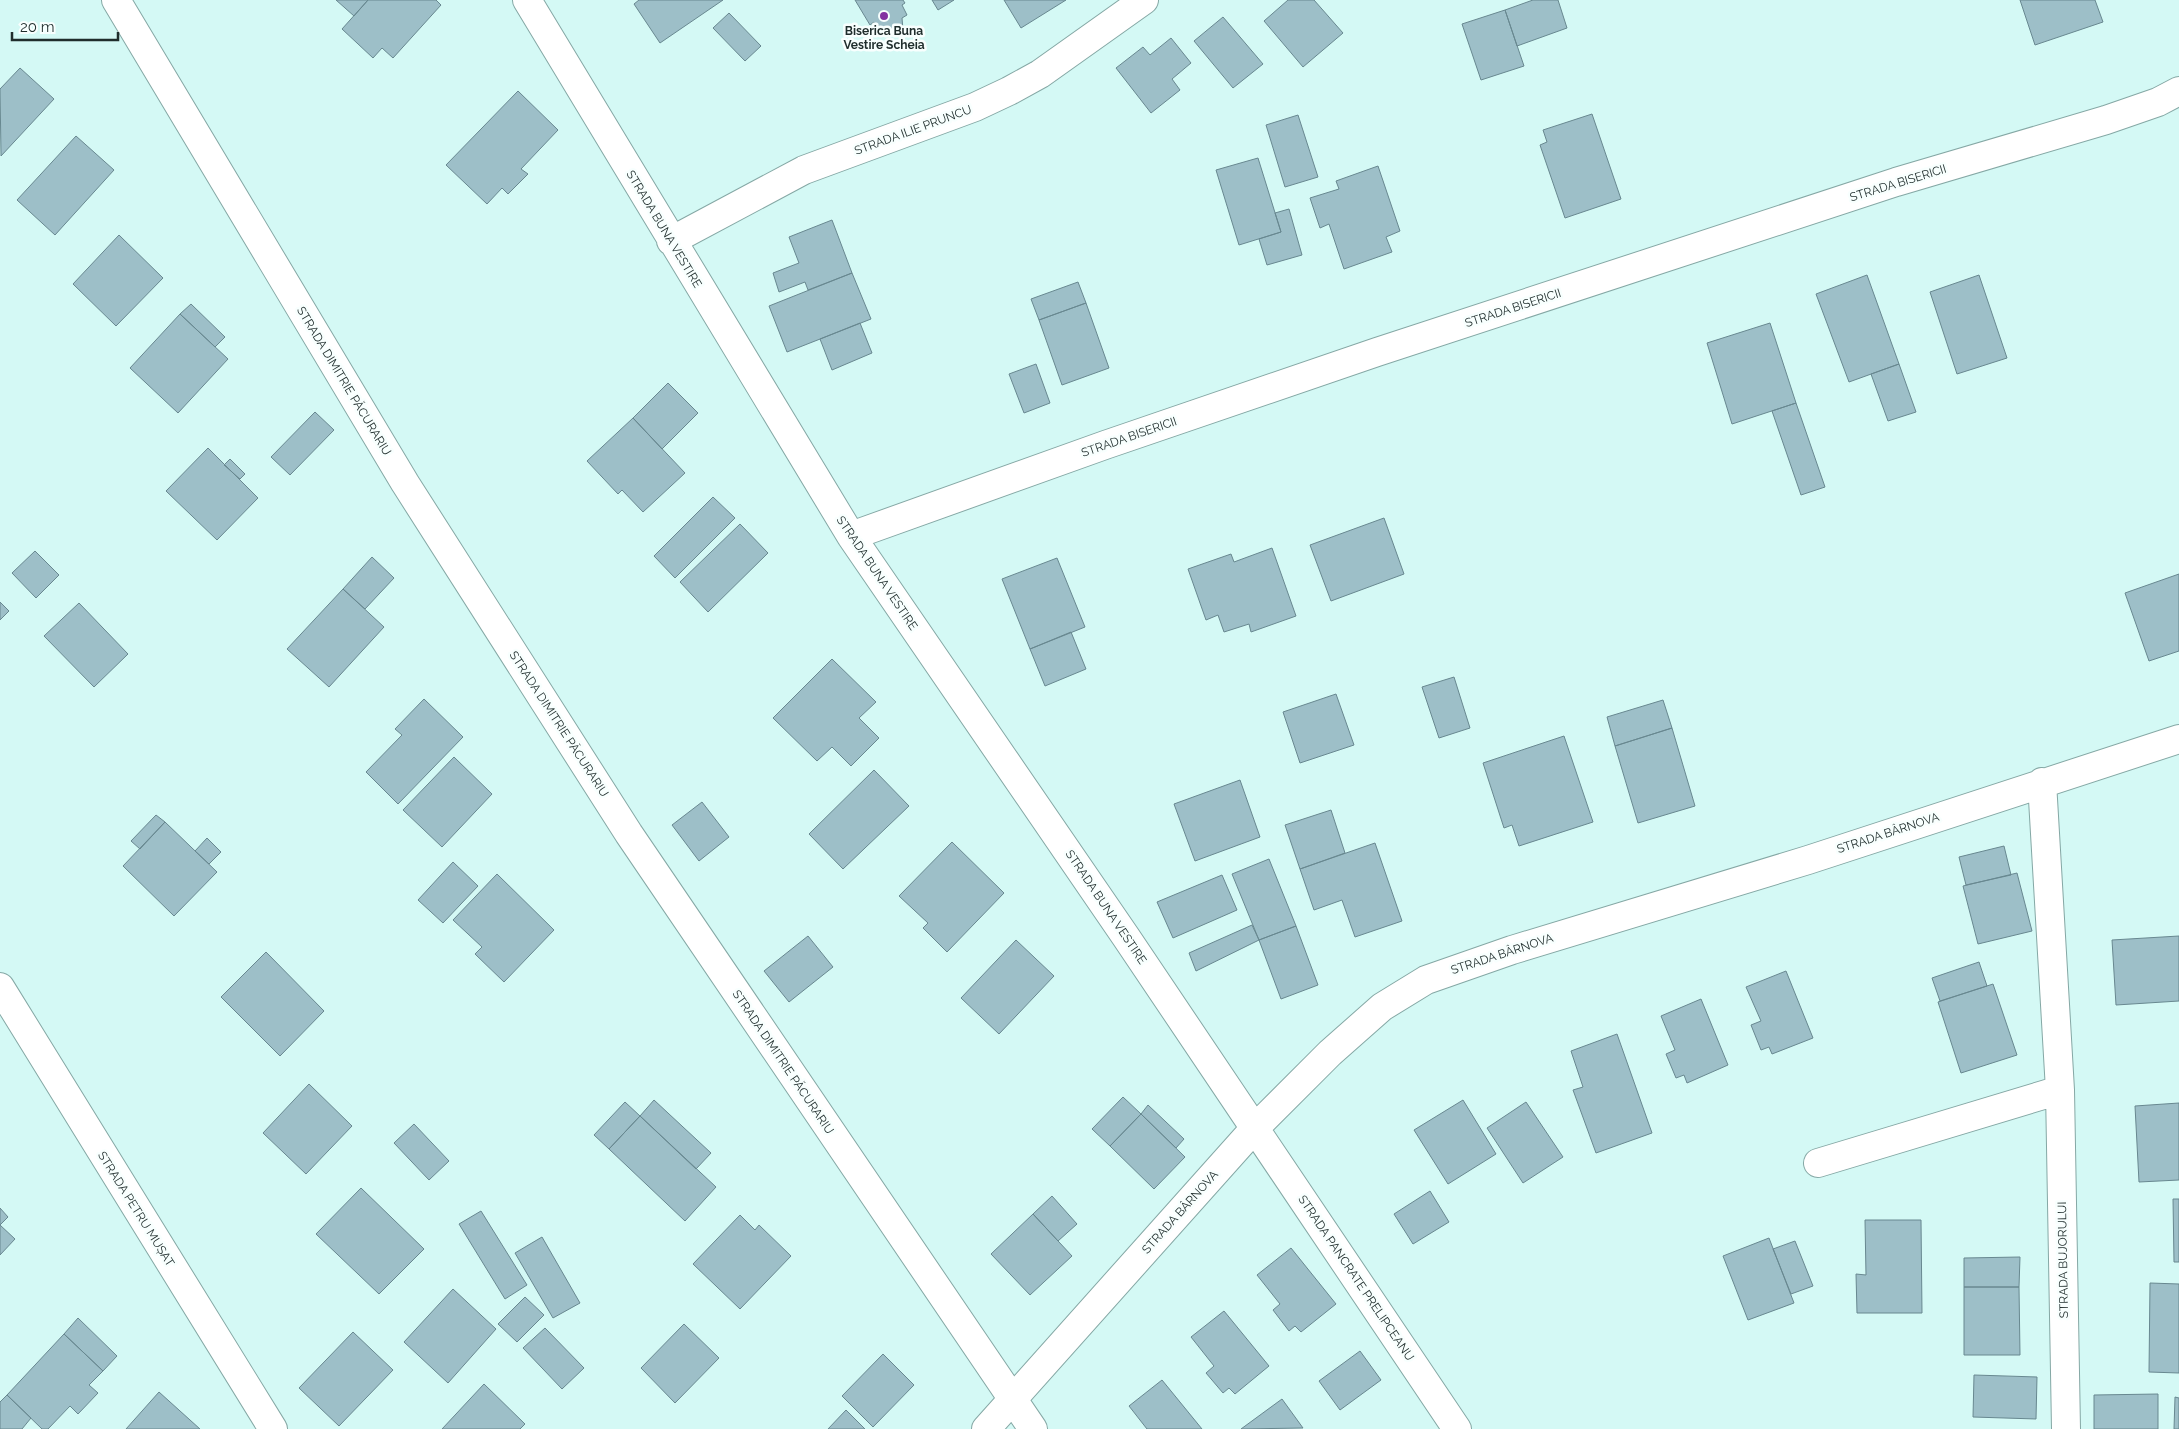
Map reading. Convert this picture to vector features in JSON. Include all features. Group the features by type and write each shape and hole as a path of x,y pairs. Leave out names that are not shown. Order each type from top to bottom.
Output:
{"street":[{"name":"STRADA DIMITRIE PĂCURARIU","path":"116,0 404,483 634,842 1033,1429"},
{"name":"STRADA BUNA VESTIRE","path":"527,0 851,536 1126,937 1254,1129"},
{"name":"STRADA ILIE PRUNCU","path":"671,240 804,170 975,107 1009,91 1040,74 1144,0"},
{"name":"STRADA BISERICII","path":"851,536 1367,355 1896,182 2106,120 2158,102 2179,92"},
{"name":"STRADA BÂRNOVA","path":"986,1429 1254,1129 1330,1053 1382,1007 1426,980 1512,950 1808,860 2042,782 2179,739"},
{"name":"STRADA BUJORULUI","path":"2042,782 2060,1090 2066,1429"},
{"name":"STRADA PETRU MUȘAT","path":"0,987 273,1429"},
{"path":"1818,1163 2060,1090"},
{"name":"STRADA PANCRATE PRELIPCEANU","path":"1254,1129 1457,1429"}],"building":[{"path":"336,0 368,0 354,16"},
{"path":"368,0 436,0 441,5 393,58 382,48 373,58 342,29"},
{"path":"639,0 723,0 660,43 634,4"},
{"name":"Biserica Buna Vestire Scheia","path":"855,0 903,0 905,3 902,5 907,15 902,18 903,30 894,35 885,28 880,31 874,22 870,25"},
{"path":"932,0 954,0 938,10"},
{"path":"1004,0 1066,0 1021,28"},
{"path":"1288,0 1314,0 1343,33 1303,67 1264,21"},
{"path":"1533,0 1558,0 1567,28 1517,46 1505,10"},
{"path":"2020,0 2095,0 2103,22 2035,45"},
{"path":"1505,10 1524,66 1481,80 1462,24"},
{"path":"729,13 761,46 745,61 713,28"},
{"path":"1223,17 1263,64 1233,88 1194,41"},
{"path":"1171,38 1191,63 1172,79 1180,90 1151,113 1116,68 1143,47 1150,55"},
{"path":"20,68 54,99 1,156 0,89"},
{"path":"518,91 558,130 521,169 528,174 508,194 502,188 487,204 446,165"},
{"path":"1592,114 1621,199 1565,218 1540,145 1547,142 1543,130"},
{"path":"1298,115 1318,177 1285,187 1266,125"},
{"path":"76,136 114,170 55,235 17,200"},
{"path":"1258,158 1281,232 1239,245 1216,170"},
{"path":"1378,166 1400,231 1386,237 1392,252 1344,269 1329,224 1320,228 1310,198 1339,189 1336,181"},
{"path":"1289,209 1302,255 1267,265 1259,239 1281,232 1275,213"},
{"path":"832,220 852,273 808,290 805,282 779,292 773,273 799,263 789,237"},
{"path":"119,235 163,278 116,326 73,284"},
{"path":"852,273 871,319 787,352 769,306"},
{"path":"1867,275 1899,364 1849,382 1816,294"},
{"path":"1979,275 2007,358 1957,374 1930,292"},
{"path":"1078,282 1086,303 1039,320 1031,299"},
{"path":"1086,303 1109,368 1062,385 1039,320"},
{"path":"191,304 225,337 215,347 180,314"},
{"path":"180,314 228,359 178,413 130,368"},
{"path":"860,323 872,353 832,370 820,339"},
{"path":"1770,323 1796,403 1732,424 1707,343"},
{"path":"1036,364 1050,403 1024,413 1009,374"},
{"path":"1899,364 1916,412 1888,421 1871,374"},
{"path":"668,383 698,413 662,449 633,418"},
{"path":"1796,403 1825,487 1801,495 1772,411"},
{"path":"315,412 334,430 290,475 271,457"},
{"path":"633,418 685,473 643,512 622,490 618,494 587,461"},
{"path":"208,448 258,498 217,540 166,491"},
{"path":"230,459 245,474 240,479 224,465"},
{"path":"713,497 735,518 675,578 654,556"},
{"path":"1384,518 1404,574 1331,601 1310,545"},
{"path":"740,524 768,553 708,612 680,582"},
{"path":"1272,548 1296,616 1251,632 1249,624 1224,632 1218,615 1206,620 1188,569 1231,554 1234,562"},
{"path":"35,551 59,575 36,598 12,573"},
{"path":"372,557 394,578 365,609 343,589"},
{"path":"1057,558 1085,627 1030,649 1002,579"},
{"path":"2179,574 2179,651 2149,661 2125,593"},
{"path":"343,589 384,627 329,687 287,649"},
{"path":"0,602 9,611 0,620"},
{"path":"79,603 128,654 94,687 44,636"},
{"path":"1071,632 1086,669 1045,686 1030,649"},
{"path":"832,659 876,702 859,718 879,738 851,766 832,747 817,761 773,718"},
{"path":"1454,677 1470,728 1439,738 1422,687"},
{"path":"1336,694 1354,745 1300,763 1283,712"},
{"path":"424,699 463,737 398,804 366,772 402,735 395,729"},
{"path":"1663,700 1672,728 1615,746 1607,717"},
{"path":"1672,728 1695,806 1638,823 1615,746"},
{"path":"1564,736 1593,822 1519,846 1512,825 1504,828 1483,763"},
{"path":"454,757 492,794 442,847 403,810"},
{"path":"874,770 909,806 843,869 809,834"},
{"path":"1240,780 1260,837 1195,861 1174,804"},
{"path":"702,802 729,837 699,861 672,825"},
{"path":"1331,810 1345,853 1300,869 1285,825"},
{"path":"156,815 165,822 140,849 131,841"},
{"path":"165,822 217,872 174,916 123,866"},
{"path":"207,838 221,852 209,864 195,851"},
{"path":"952,842 1004,893 947,952 923,928 928,923 899,896"},
{"path":"1375,843 1402,921 1355,937 1342,900 1314,910 1300,869"},
{"path":"2004,846 2011,875 1966,885 1959,857"},
{"path":"1269,859 1296,926 1259,940 1232,874"},
{"path":"453,862 478,886 443,923 418,900"},
{"path":"2017,873 2032,931 1978,944 1963,886"},
{"path":"497,874 554,930 504,982 475,954 482,947 453,920"},
{"path":"1222,875 1237,910 1173,938 1157,902"},
{"path":"1252,925 1259,940 1196,971 1189,953"},
{"path":"1296,926 1318,985 1281,999 1259,940"},
{"path":"808,936 833,967 789,1002 764,971"},
{"path":"2179,936 2179,1001 2116,1005 2112,940"},
{"path":"1016,940 1054,976 999,1034 961,998"},
{"path":"266,952 324,1011 280,1056 221,997"},
{"path":"1979,962 1987,986 1940,1001 1932,978"},
{"path":"1786,971 1813,1038 1772,1054 1769,1047 1761,1050 1751,1025 1761,1021 1746,987"},
{"path":"1993,984 2017,1055 1961,1073 1938,1002"},
{"path":"1701,999 1728,1065 1687,1083 1684,1075 1676,1078 1666,1054 1675,1050 1661,1016"},
{"path":"1617,1034 1652,1133 1596,1153 1573,1090 1583,1087 1571,1051"},
{"path":"309,1084 352,1126 306,1174 263,1133"},
{"path":"1123,1097 1141,1114 1110,1146 1092,1129"},
{"path":"654,1100 711,1153 696,1169 640,1116"},
{"path":"1463,1100 1496,1154 1448,1184 1414,1130"},
{"path":"625,1102 640,1116 609,1149 594,1135"},
{"path":"1526,1102 1563,1157 1523,1183 1487,1128"},
{"path":"2179,1103 2179,1180 2139,1182 2135,1106"},
{"path":"1148,1105 1184,1139 1176,1148 1141,1114"},
{"path":"1141,1114 1185,1157 1154,1189 1110,1146"},
{"path":"640,1116 716,1187 685,1221 609,1149"},
{"path":"414,1124 449,1161 429,1180 394,1143"},
{"path":"361,1188 424,1249 379,1294 316,1234"},
{"path":"1430,1191 1449,1222 1413,1244 1394,1214"},
{"path":"1052,1196 1077,1224 1058,1241 1033,1214"},
{"path":"2173,1199 2179,1199 2179,1262 2174,1262"},
{"path":"0,1208 8,1217 0,1225"},
{"path":"481,1211 527,1285 505,1299 459,1224"},
{"path":"1033,1214 1072,1256 1030,1295 991,1254"},
{"path":"740,1215 755,1230 759,1225 791,1256 740,1309 693,1264"},
{"path":"1865,1220 1921,1220 1922,1313 1857,1313 1856,1274 1866,1275"},
{"path":"0,1225 15,1239 0,1255"},
{"path":"542,1237 580,1303 553,1318 515,1253"},
{"path":"1769,1238 1794,1303 1748,1320 1723,1256"},
{"path":"1795,1241 1813,1286 1791,1294 1773,1249"},
{"path":"1291,1248 1336,1304 1301,1332 1295,1326 1289,1331 1273,1310 1280,1304 1257,1275"},
{"path":"2020,1257 2019,1287 1964,1287 1964,1258"},
{"path":"2150,1283 2179,1284 2179,1373 2149,1372"},
{"path":"1964,1287 2019,1287 2020,1355 1964,1355"},
{"path":"453,1289 496,1329 448,1383 404,1342"},
{"path":"525,1297 544,1315 517,1342 498,1324"},
{"path":"1224,1311 1269,1366 1235,1394 1229,1388 1223,1393 1206,1373 1214,1366 1191,1337"},
{"path":"78,1318 117,1356 103,1371 64,1334"},
{"path":"684,1324 719,1358 675,1403 641,1368"},
{"path":"545,1328 584,1368 562,1389 523,1348"},
{"path":"353,1332 393,1370 339,1426 299,1388"},
{"path":"64,1334 103,1371 89,1385 98,1393 78,1414 70,1406 48,1429 42,1429 7,1395"},
{"path":"1360,1351 1381,1380 1340,1410 1319,1381"},
{"path":"883,1354 914,1385 873,1427 842,1396"},
{"path":"1974,1375 2037,1377 2036,1419 1973,1417"},
{"path":"1162,1380 1202,1429 1147,1429 1129,1406"},
{"path":"484,1384 525,1424 520,1429 442,1429"},
{"path":"159,1392 200,1429 126,1429"},
{"path":"2158,1394 2158,1429 2094,1429 2094,1395"},
{"path":"7,1395 31,1418 22,1429 0,1429 0,1402"},
{"path":"2175,1397 2179,1398 2179,1429 2174,1429"},
{"path":"1282,1399 1303,1428 1241,1429"},
{"path":"846,1410 865,1429 828,1429"}],"place":[{"name":"Biserica Buna Vestire Scheia","path":"884,16"}]}
